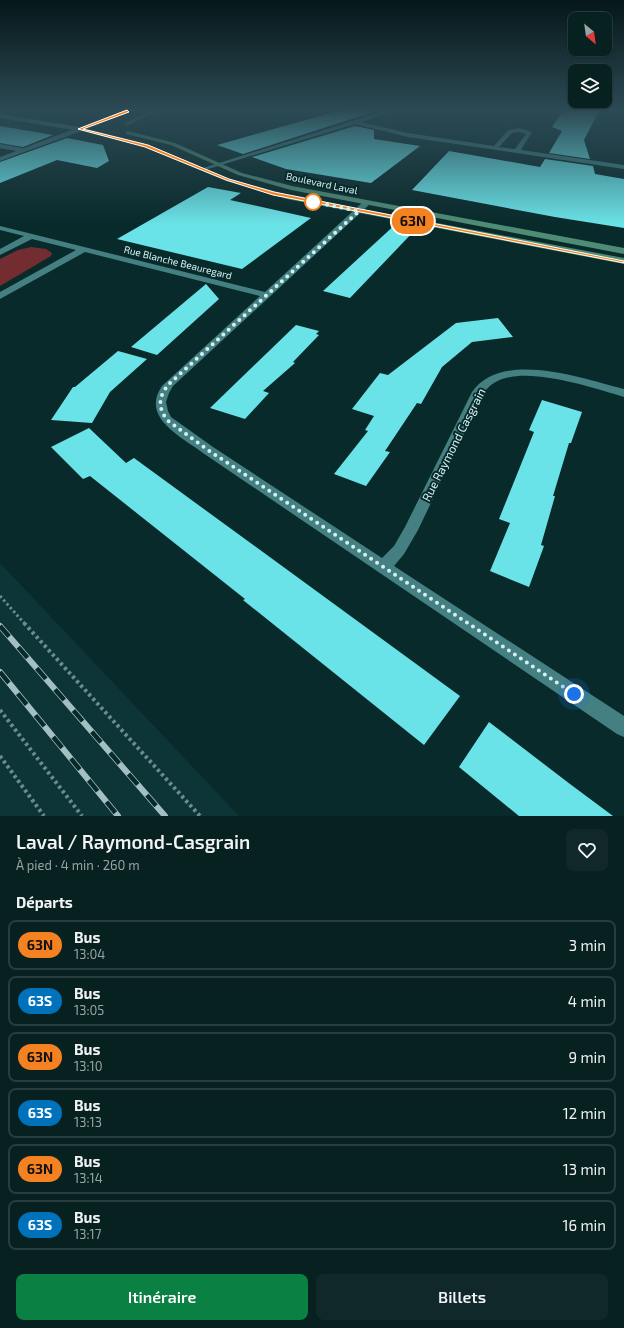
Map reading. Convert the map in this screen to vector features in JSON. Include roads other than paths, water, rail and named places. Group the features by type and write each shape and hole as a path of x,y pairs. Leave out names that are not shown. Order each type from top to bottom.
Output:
{"street":[{"path":"17,149 22,150"},
{"name":"Boulevard Laval","path":"154,149 228,180 263,191 624,252"},
{"name":"Boulevard Laval","path":"186,149 240,174 279,186 363,207 624,261"},
{"path":"203,169 268,149"},
{"path":"503,149 624,166"},
{"path":"0,159 22,150"},
{"path":"363,207 169,384 160,400 162,410 167,420 208,450 624,727"},
{"name":"Rue Blanche Beauregard","path":"0,228 267,295"},
{"path":"0,252 31,236"},
{"path":"0,296 84,249"},
{"name":"Rue Raymond Casgrain","path":"384,566 399,550 411,530 478,392 491,379 506,374 532,372 624,393"}],"railway":[{"path":"0,626 165,816"},
{"path":"0,672 118,816"}]}
